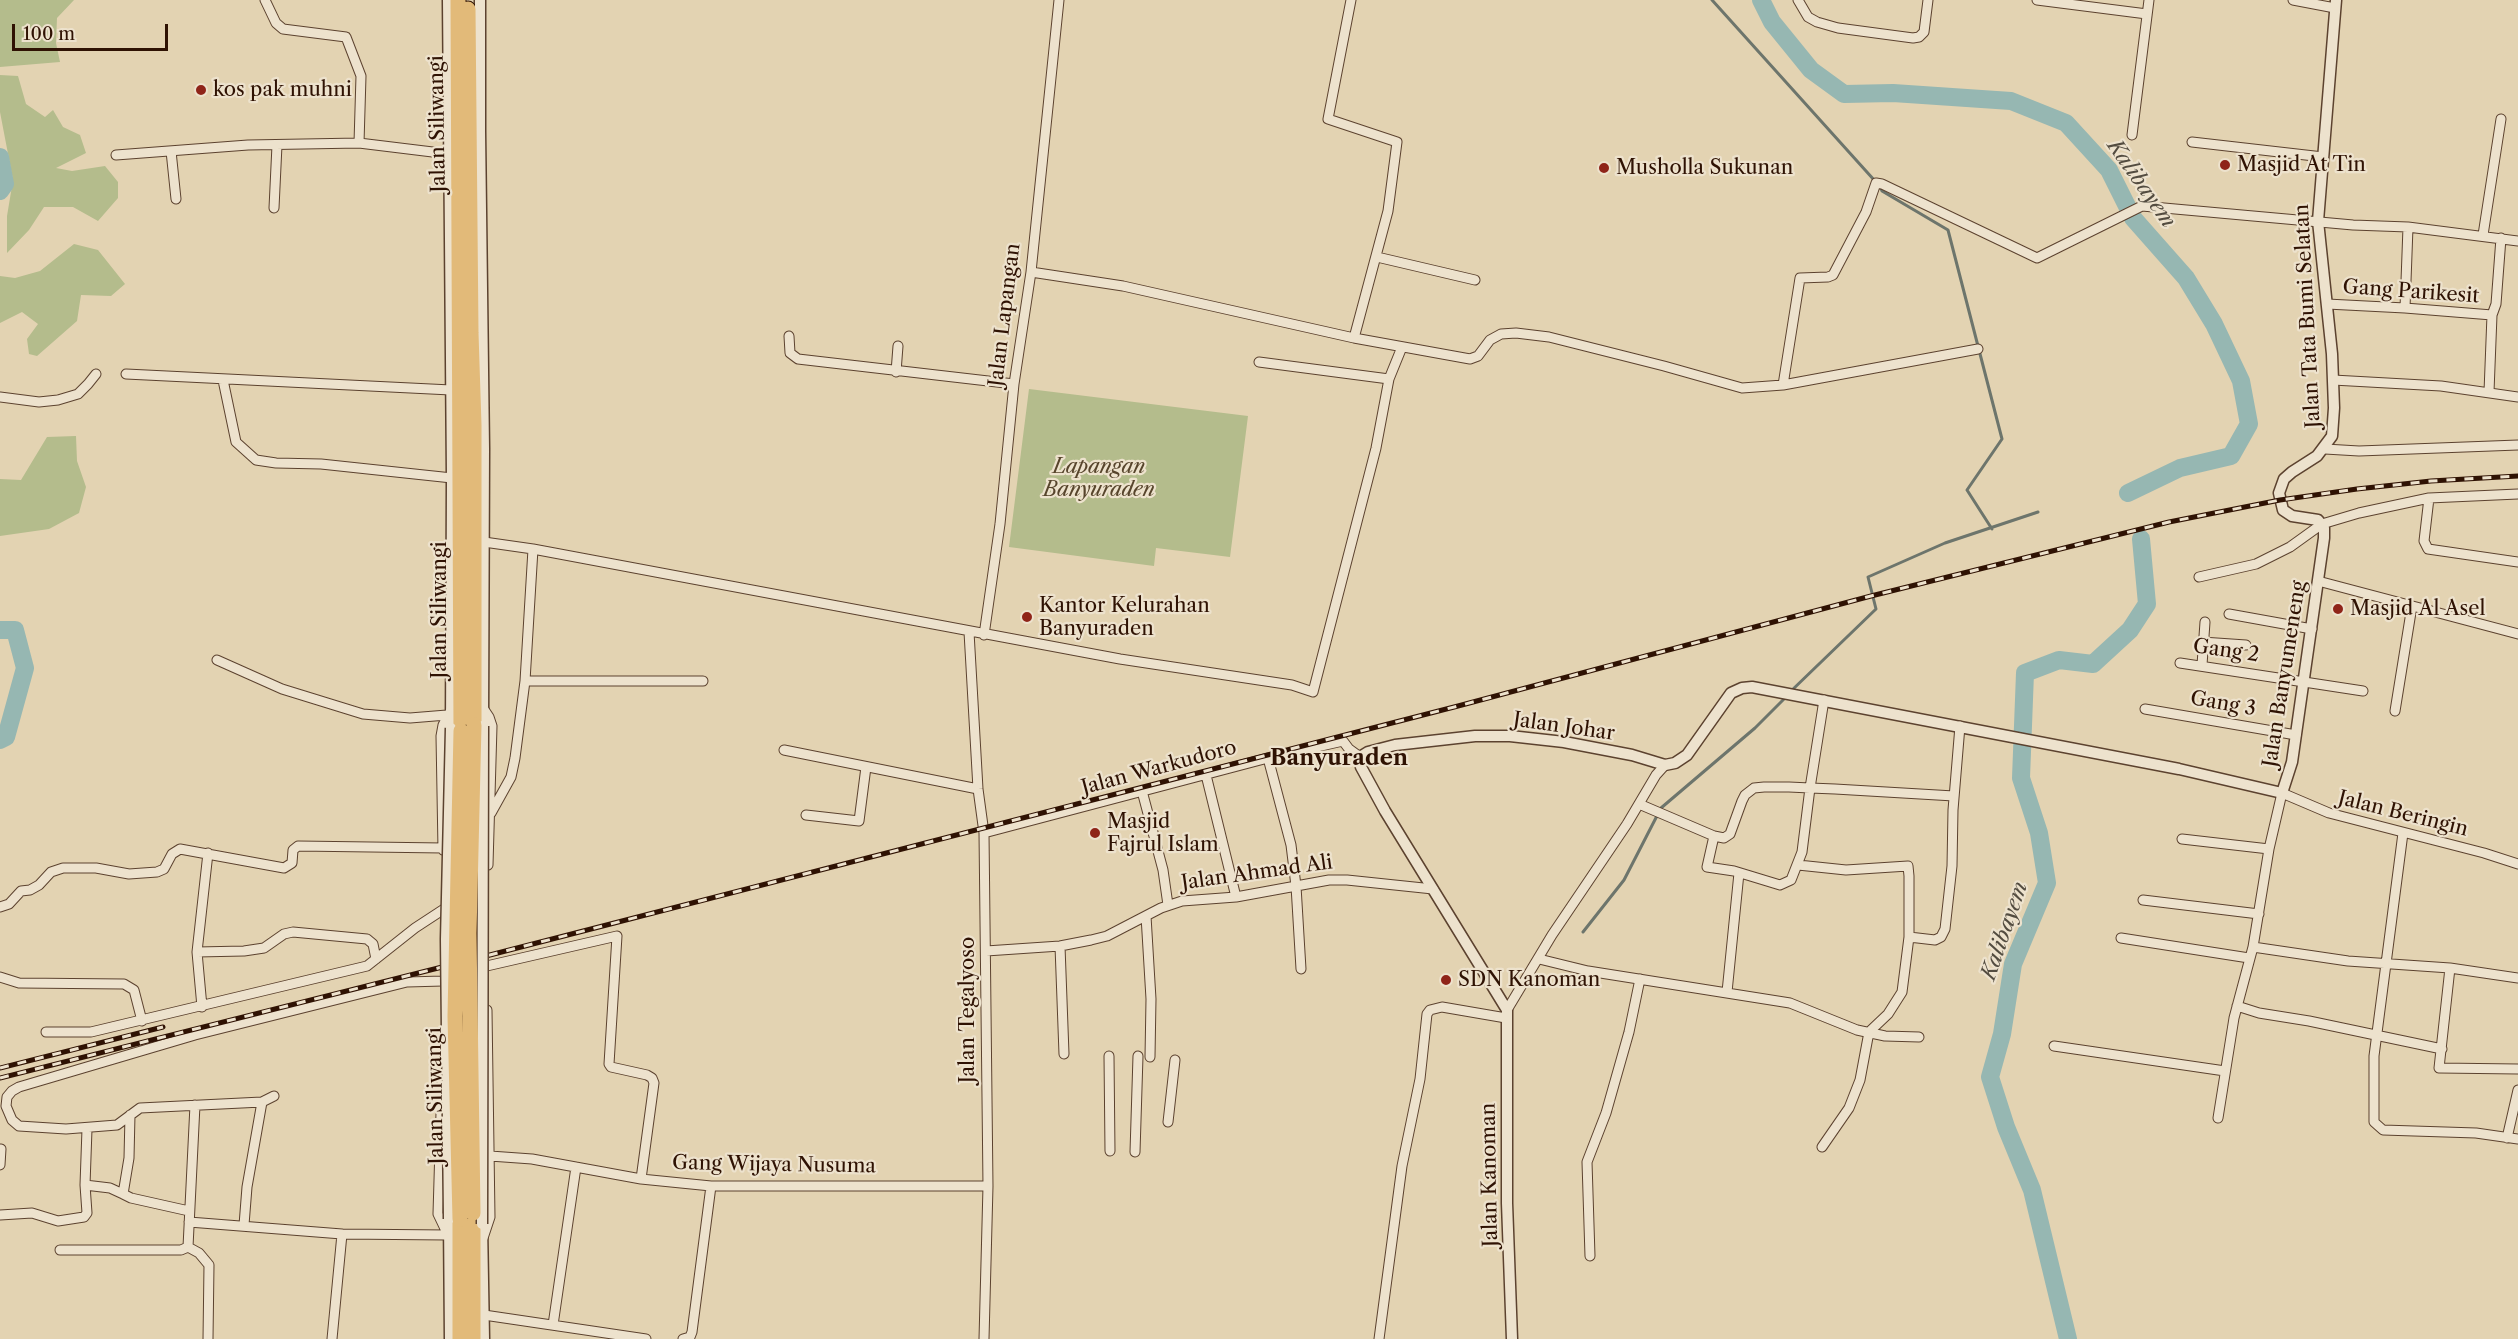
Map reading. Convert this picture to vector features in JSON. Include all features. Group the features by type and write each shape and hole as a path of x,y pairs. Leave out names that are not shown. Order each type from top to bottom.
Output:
{"highway":[{"name":"Jalan Siliwangi","path":"458,0 474,436 467,727 455,1016 466,1219 462,1239"},
{"name":"Jalan Siliwangi","path":"467,727 455,241 465,221 468,0"},
{"path":"460,1339 462,1239"},
{"path":"462,1239 473,1339"}],"street":[{"path":"265,0 276,23 283,29 346,37 361,76 359,143"},
{"path":"448,0 449,154 455,241"},
{"path":"455,308 451,390 450,712 441,736 444,909 450,917 462,921 480,916 486,909 492,726 483,708 480,0"},
{"name":"Jalan Lapangan","path":"984,635 1000,524 1014,384 1031,272 1059,0"},
{"path":"1351,0 1328,119 1398,142 1388,211 1354,338"},
{"path":"1798,0 1808,17 1817,22 1839,28 1919,38 1924,32 1928,0"},
{"path":"2037,0 2093,4 2147,14"},
{"path":"2132,135 2149,0"},
{"path":"2293,0 2336,4"},
{"name":"Jalan Tata Bumi Selatan","path":"2322,524 2314,518 2292,516 2283,510 2278,493 2284,479 2325,449 2332,436 2333,380 2318,222 2336,4"},
{"path":"2483,235 2501,119"},
{"path":"2192,142 2323,157"},
{"path":"116,155 277,145 359,143 449,154"},
{"path":"274,208 277,145"},
{"path":"171,151 176,199"},
{"path":"1783,385 1800,278 1833,275 1866,212 1877,183 2037,258 2142,206 2318,222 2408,227 2518,241"},
{"path":"2405,308 2408,227"},
{"path":"2489,392 2492,315 2496,304 2501,238"},
{"path":"1377,256 1475,280"},
{"path":"1031,272 1123,286 1354,338 1475,359 1490,340 1501,334 1516,333 1589,346 1742,388 1783,385 1978,349"},
{"name":"Gang Parikesit","path":"2327,304 2492,315"},
{"path":"789,336 790,353 798,359 1014,384"},
{"path":"896,372 898,346"},
{"path":"484,542 533,549 1136,663 1292,685 1313,692 1376,448 1389,380 1401,347"},
{"path":"1259,362 1389,380"},
{"path":"0,397 39,402 58,400 78,393 96,374"},
{"path":"126,374 451,390"},
{"path":"224,380 236,442 256,460 276,464 321,464 452,478"},
{"path":"2333,380 2441,386 2518,397"},
{"path":"2325,449 2359,452 2518,445"},
{"path":"2199,577 2256,564 2290,547 2322,524 2359,513 2429,498 2518,494"},
{"path":"2429,498 2424,542 2428,549 2518,562"},
{"name":"Jalan Banyumeneng","path":"1960,726 2159,765 2282,793 2290,771 2302,681 2312,629 2324,542 2322,524"},
{"path":"489,815 510,777 525,681 533,549"},
{"path":"2318,581 2518,634"},
{"path":"2395,711 2412,606"},
{"path":"2229,614 2312,629"},
{"path":"2202,665 2205,622"},
{"name":"Jalan Tegalyoso","path":"969,632 978,789 984,833 988,1186 984,1339"},
{"path":"2202,642 2246,645"},
{"path":"217,660 282,689 363,714 410,718 450,712 467,727"},
{"name":"Gang 2","path":"2180,663 2363,691"},
{"path":"525,681 703,681"},
{"path":"1507,1014 1552,935 1665,765 1675,763 1687,755 1725,699 1734,691 1756,687 1960,726 1954,796 1952,866 1945,929 1941,937 1935,940 1909,937"},
{"path":"1714,836 1707,867 1783,885 1791,880 1798,865 1808,820 1810,788 1824,700"},
{"path":"450,1339 466,1219 467,727 483,708"},
{"name":"Gang 3","path":"2145,709 2296,735"},
{"name":"Jalan Johar","path":"1360,757 1368,752 1395,745 1475,736 1510,736 1564,742 1632,755 1665,765"},
{"name":"Jalan Warkudoro","path":"984,833 1268,758 1343,741 1360,757"},
{"path":"784,750 978,789"},
{"path":"1360,757 1361,767 1385,811 1507,1014"},
{"path":"1268,758 1287,827 1296,886 1301,969"},
{"path":"806,815 860,821 866,767"},
{"path":"1206,775 1236,897"},
{"path":"1639,804 1714,836 1724,838 1730,834 1742,801 1750,790 1764,787 1954,796"},
{"path":"1142,791 1163,870 1168,905"},
{"path":"2218,1118 2237,1006 2253,947 2269,849 2282,793"},
{"name":"Jalan Beringin","path":"2282,793 2329,813 2518,864"},
{"path":"2403,833 2374,1056 2373,1118 2379,1128 2394,1131 2476,1133 2518,1139"},
{"path":"2182,839 2269,849"},
{"path":"0,907 9,904 21,891 30,890 39,885 51,872 63,868 96,868 129,874 157,872 164,868 175,851 180,849 284,868 292,863 293,850 298,846 443,848"},
{"path":"202,1007 197,952 208,853"},
{"path":"1798,865 1846,870 1908,866 1909,937 1902,993 1883,1019 1869,1032 1860,1080 1849,1108 1822,1147"},
{"path":"1727,992 1739,873"},
{"name":"Jalan Ahmad Ali","path":"986,951 1060,946 1107,936 1168,905 1182,901 1236,897 1347,880 1433,889"},
{"path":"2143,900 2259,914"},
{"path":"46,1032 92,1032 367,966 415,928 444,909"},
{"path":"1146,916 1150,1057"},
{"path":"197,952 244,951 264,948 284,934 293,932 367,939 373,944 376,959"},
{"path":"274,1096 262,1102 140,1108 117,1125 87,1129 19,1126 8,1114 7,1097 19,1087 195,1035 407,982 443,981 485,965 617,936 609,1064 611,1067 647,1075 654,1083 641,1179"},
{"path":"2121,938 2249,958"},
{"path":"1060,946 1064,1054"},
{"path":"2253,947 2385,965 2450,968 2518,978"},
{"path":"1539,960 1790,1003 1857,1030 1919,1037"},
{"path":"86,1185 110,1188 129,1198 189,1216 244,1225 342,1234 462,1239 490,1217 488,1022 485,965"},
{"path":"2450,968 2439,1068 2518,1069"},
{"path":"0,977 19,983 124,984 134,990 142,1021"},
{"path":"1590,1256 1589,1155 1606,1113 1629,1032 1640,979"},
{"path":"443,981 438,1214 462,1239 484,1315 484,1339"},
{"path":"2237,1006 2267,1015 2378,1034 2442,1049"},
{"path":"1379,1339 1402,1166 1420,1079 1427,1014 1430,1010 1442,1007 1507,1014"},
{"name":"Jalan Kanoman","path":"1507,1014 1509,1138 1507,1203 1512,1339"},
{"path":"2054,1046 2225,1071"},
{"path":"1110,1056 1110,1151"},
{"path":"1135,1152 1138,1056"},
{"path":"1168,1122 1175,1060"},
{"path":"2507,1138 2518,1090"},
{"path":"244,1225 247,1186 262,1102"},
{"path":"188,1247 195,1105"},
{"path":"123,1194 129,1158 130,1115"},
{"path":"0,1215 32,1213 58,1221 84,1217 87,1213 87,1129"},
{"path":"0,1165 1,1149"},
{"name":"Gang Wijaya Nusuma","path":"490,1156 532,1159 641,1179 711,1186 988,1186"},
{"path":"553,1325 576,1167"},
{"path":"683,1339 690,1337 692,1332 711,1186"},
{"path":"332,1339 342,1234"},
{"path":"60,1250 181,1250 188,1247"},
{"path":"188,1247 199,1253 209,1265 208,1339"},
{"path":"484,1315 646,1339"}],"green space":[{"path":"0,0 74,0 57,18 56,43 60,62 0,67"},
{"path":"0,75 18,76 26,104 45,117 53,110 63,127 80,135 86,153 56,168 72,171 105,166 118,182 118,198 98,221 73,207 44,207 29,230 7,253 7,216 13,180 0,112"},
{"path":"74,244 98,250 125,284 111,296 81,295 77,321 37,356 29,354 27,339 38,324 22,312 0,323 0,276 15,278 40,271"},
{"name":"Lapangan Banyuraden","path":"1029,389 1248,416 1230,557 1156,548 1154,566 1009,547"},
{"path":"76,436 77,461 86,487 79,513 49,529 0,536 0,479 21,480 47,437"}],"waterway":[{"path":"1712,0 1875,181"},
{"name":"Kalibayem","path":"1761,0 1772,22 1811,70 1844,94 1893,93 2011,101 2066,123 2109,170 2133,218 2186,278 2214,324 2241,381 2249,424 2231,456 2180,468 2128,493"},
{"path":"0,157 5,184 0,191"},
{"path":"1880,186 1882,191 1948,230 2002,439 1967,490 1992,529"},
{"path":"1790,692 1876,609 1868,577 1945,543 2038,512"},
{"name":"Kalibayem","path":"2068,1339 2032,1190 2006,1127 1990,1077 2002,1034 2013,964 2047,883 2039,833 2021,778 2025,673 2059,660 2093,664 2130,630 2147,604 2141,539"},
{"path":"0,630 15,630 25,668 6,737 0,740"},
{"path":"1583,932 1624,880 1661,808 1755,728 1786,697"}],"railway":[{"path":"0,1078 486,956 1458,706 1871,596 2169,522 2280,500 2357,489 2431,481 2518,476"},
{"path":"0,1068 163,1027"}],"place":[{"name":"kos pak muhni","path":"201,90"},
{"name":"Masjid At Tin","path":"2225,165"},
{"name":"Musholla Sukunan","path":"1604,168"},
{"name":"Masjid Al Asel","path":"2338,609"},
{"name":"Kantor Kelurahan Banyuraden","path":"1027,617"},
{"name":"Masjid Fajrul Islam","path":"1095,833"},
{"name":"SDN Kanoman","path":"1446,980"}],"district":[{"name":"Banyuraden","path":"1339,759"}]}
